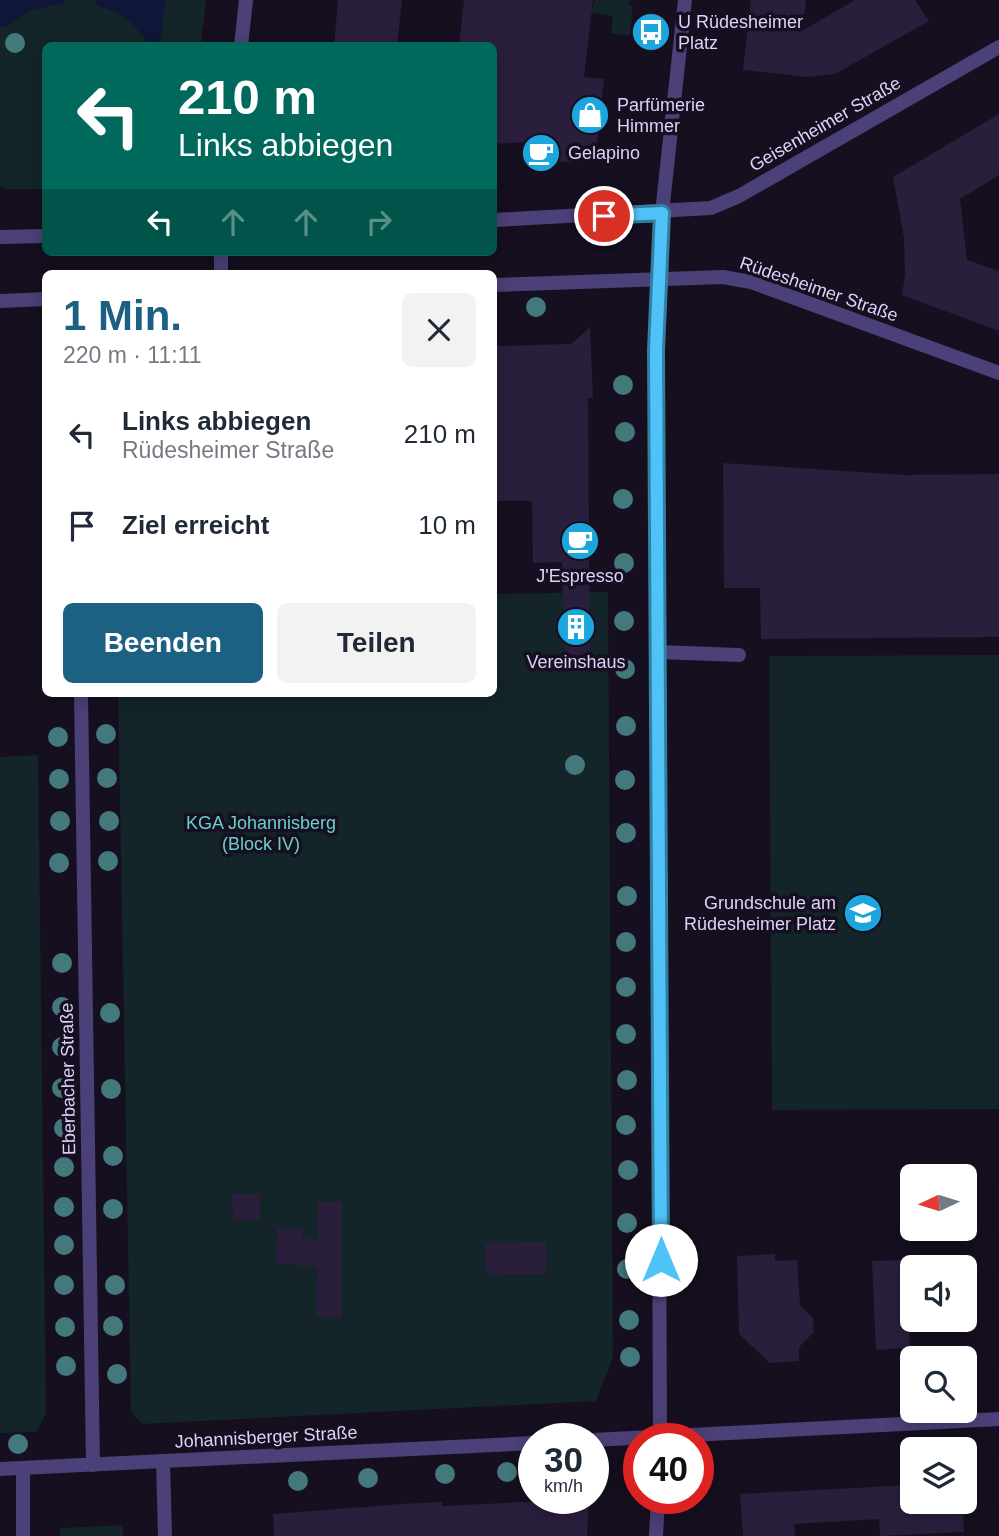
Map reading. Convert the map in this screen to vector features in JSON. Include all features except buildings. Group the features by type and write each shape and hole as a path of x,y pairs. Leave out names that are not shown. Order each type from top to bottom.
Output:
{"street":[{"path":"241,42 246,0"},
{"path":"660,1423 658,279 662,213 685,0"},
{"name":"Geisenheimer Straße","path":"662,213 711,208 739,196 999,47"},
{"path":"497,220 662,213"},
{"path":"0,237 42,236"},
{"name":"Rüdesheimer Straße","path":"497,285 710,277 751,282 999,373"},
{"path":"0,300 42,299"},
{"path":"658,652 739,654"},
{"name":"Eberbacher Straße","path":"81,697 93,1465"},
{"path":"714,1435 999,1419"},
{"name":"Johannisberger Straße","path":"0,1469 518,1444"},
{"path":"163,1461 164,1536"},
{"path":"23,1468 23,1536"},
{"path":"656,1536 657,1514"}],"green space":[{"path":"0,0 206,0 201,42 42,42 42,189 5,189 0,186"},
{"path":"595,0 630,0 629,5 633,6 630,36 611,33 613,16 591,13"},
{"name":"KGA Johannisberg (Block IV)","path":"608,592 613,1357 596,1401 142,1424 131,1412 118,697 497,697 497,594"},
{"path":"999,655 999,1109 772,1110 769,656"},
{"path":"38,755 46,1414 36,1432 0,1433 0,757"},
{"path":"123,1525 123,1536 60,1536 60,1528"}],"water":[{"path":"0,0 65,0 64,3 32,10 6,27 0,27"},
{"path":"96,0 165,0 160,42 147,42 138,30 120,15 96,5"}],"place":[{"name":"U Rüdesheimer Platz","path":"651,32"},
{"name":"Parfümerie Himmer","path":"590,115"},
{"name":"Gelapino","path":"541,153"},
{"name":"J'Espresso","path":"580,541"},
{"name":"Vereinshaus","path":"576,627"},
{"name":"Grundschule am Rüdesheimer Platz","path":"863,913"}],"route":[{"path":"604,216 662,213 656,350 661,1260"}]}
